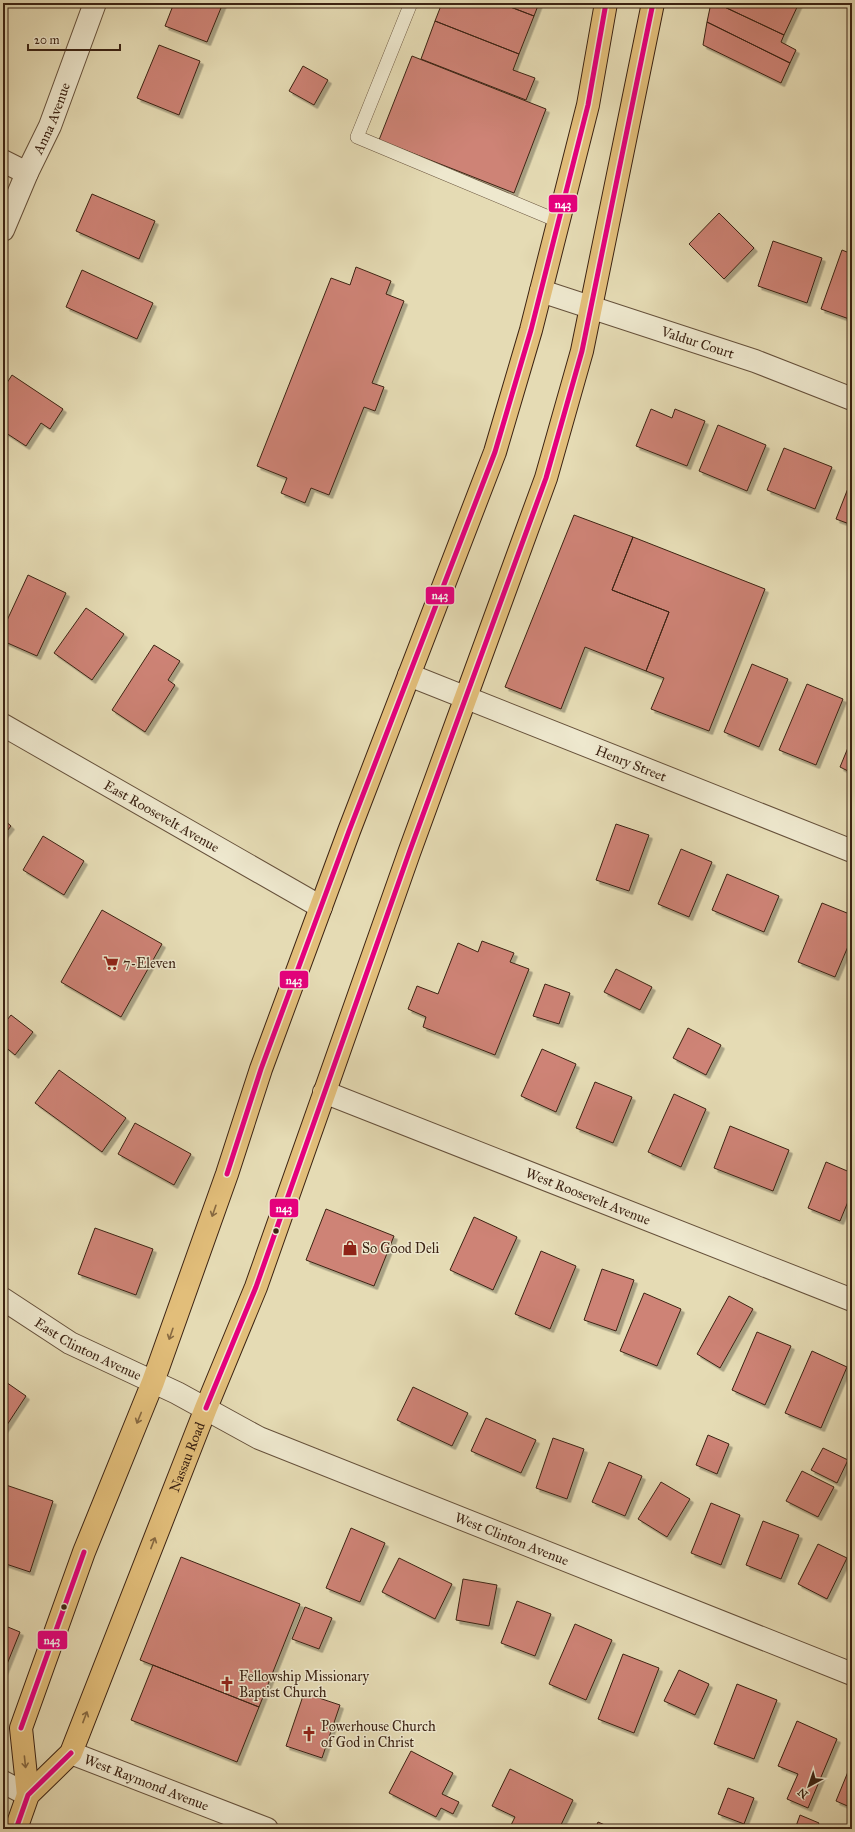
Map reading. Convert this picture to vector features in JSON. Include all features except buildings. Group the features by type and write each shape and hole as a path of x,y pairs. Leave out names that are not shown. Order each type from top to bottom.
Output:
{"main road":[{"name":"Nassau Road","path":"16,1829 28,1795 21,1728 84,1552 154,1382 227,1174 261,1069 321,907 495,452 541,291 588,105 606,3"},
{"name":"Nassau Road","path":"28,1795 71,1753 206,1408 256,1287 324,1092 546,478 582,351 653,3"}],"street":[{"name":"Anna Avenue","path":"3,230 27,173 50,126 95,3"},
{"path":"3,161 27,173"},
{"name":"Valdur Court","path":"541,291 591,306 755,361 852,400"},
{"name":"Henry Street","path":"409,675 852,851"},
{"name":"East Roosevelt Avenue","path":"3,725 321,907"},
{"name":"West Roosevelt Avenue","path":"324,1092 852,1300"},
{"name":"East Clinton Avenue","path":"3,1299 70,1343 177,1393"},
{"name":"West Clinton Avenue","path":"177,1393 259,1438 852,1674"},
{"name":"West Raymond Avenue","path":"71,1753 268,1829"},
{"path":"3,1782 28,1795"}],"lane":[{"path":"411,3 358,137 558,221"}],"transit line":[{"name":"n43","path":"227,1174 261,1069 349,831 495,452 531,330 588,105 606,3"},
{"name":"n43","path":"206,1408 256,1287 409,853 546,478 582,351 653,3"},
{"name":"n43","path":"21,1728 84,1552"},
{"name":"n43","path":"16,1829 28,1795 71,1753"}],"place":[{"name":"7-Eleven","path":"111,963"},
{"name":"So Good Deli","path":"350,1248"},
{"name":"Fellowship Missionary Baptist Church","path":"227,1684"},
{"name":"Powerhouse Church of God in Christ","path":"309,1734"}]}
